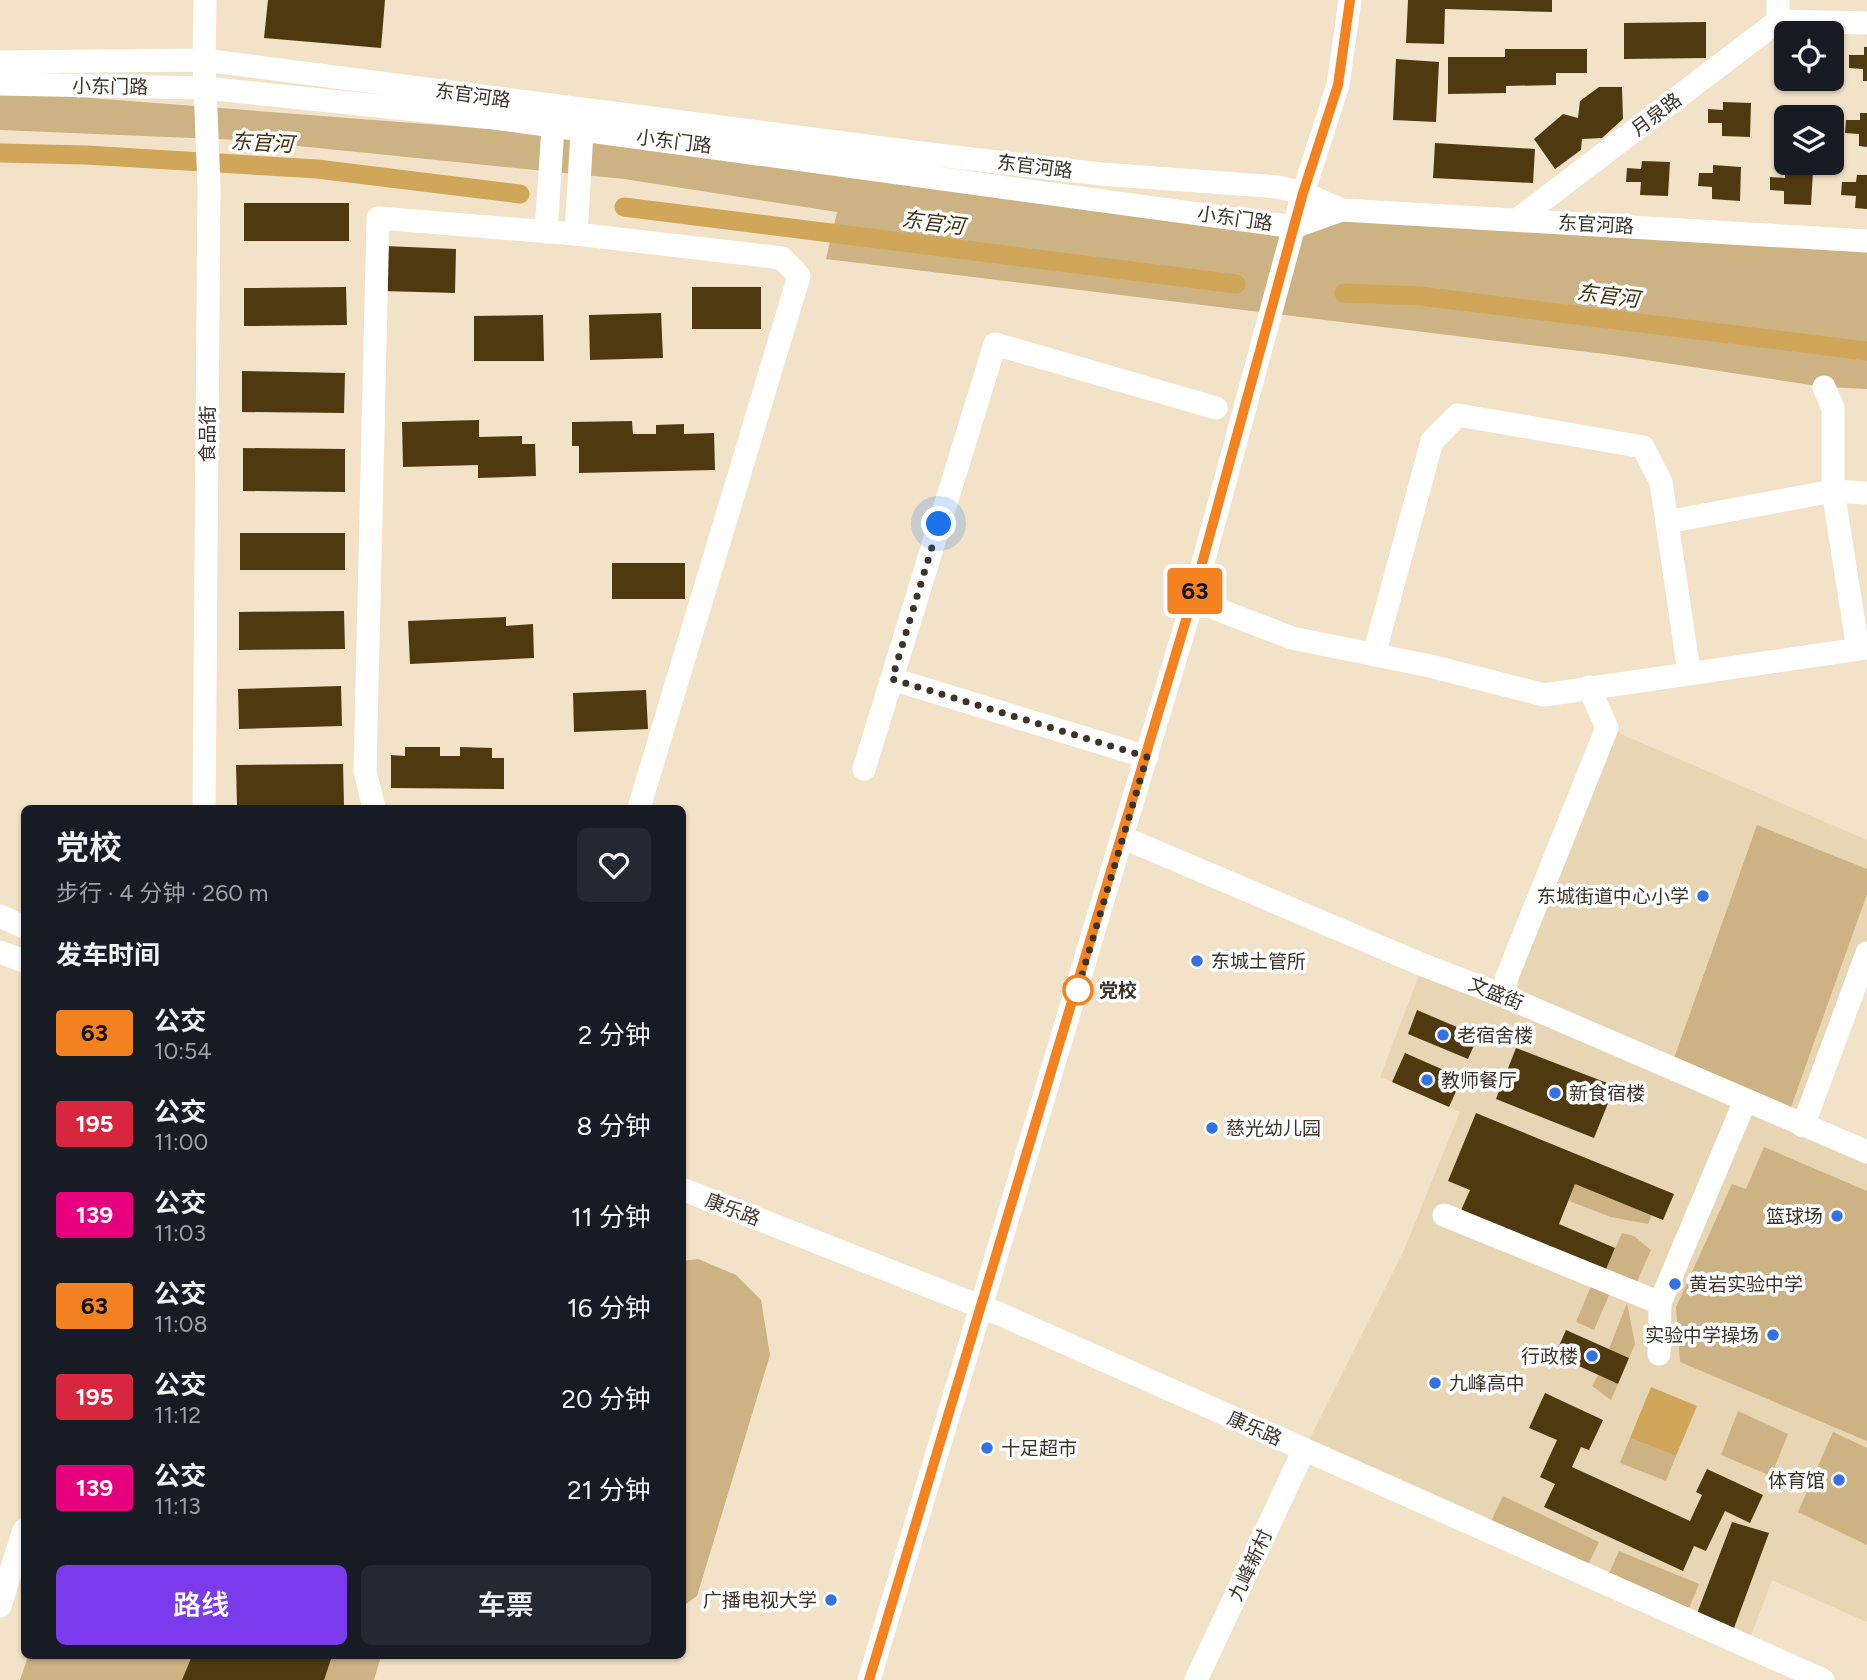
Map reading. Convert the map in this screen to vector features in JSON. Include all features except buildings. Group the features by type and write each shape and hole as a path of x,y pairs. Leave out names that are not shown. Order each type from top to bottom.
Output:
{"street":[{"name":"食品街","path":"204,805 209,178 204,60 205,0"},
{"path":"869,1680 1124,838 1303,193 1338,85 1350,0"},
{"path":"1778,11 1867,23"},
{"name":"月泉路","path":"1517,220 1778,11"},
{"name":"小东门路","path":"0,62 204,60"},
{"name":"东官河路","path":"204,60 583,120 1101,174 1278,187 1303,193 1342,210 1867,241"},
{"name":"小东门路","path":"0,84 205,88 554,116"},
{"path":"547,232 554,116"},
{"name":"小东门路","path":"583,120 1294,227 1342,210"},
{"path":"576,234 583,120"},
{"path":"373,805 365,771 378,218 576,234 782,258 799,276 640,805"},
{"path":"864,769 995,344 1216,408"},
{"path":"1192,600 1292,638 1544,695 1863,648 1833,491 1833,408 1824,387"},
{"path":"1374,655 1432,442 1458,415 1643,447 1661,482 1689,673"},
{"path":"1667,522 1833,491 1867,493"},
{"path":"892,679 1147,757"},
{"path":"1504,996 1507,977 1607,728 1589,687"},
{"name":"文盛街","path":"1124,838 1423,965 1504,996 1867,1153"},
{"path":"0,916 21,926"},
{"path":"0,952 21,960"},
{"path":"1803,1126 1867,953"},
{"path":"1659,1354 1660,1303 1745,1101"},
{"name":"康乐路","path":"686,1191 981,1307 1823,1680"},
{"path":"1444,1215 1660,1303"},
{"name":"九峰新村","path":"1196,1680 1304,1450"},
{"path":"0,1606 21,1540"}],"shaded area":[{"path":"0,91 529,132 1240,225 1342,210 1867,241 1867,389 1824,387 1613,355 826,259 837,212 624,179 240,140 0,130"},
{"name":"黄岩实验中学","path":"1607,728 1867,840 1867,953 1803,1125 1867,1152 1867,1622 1772,1580 1747,1646 1304,1450 1404,1250 1460,1112 1380,1077 1423,965 1504,995"},
{"path":"1757,825 1867,869 1867,894 1790,1110 1673,1061"},
{"name":"实验中学操场","path":"1764,1147 1867,1191 1867,1441 1680,1362 1676,1307 1732,1184 1746,1189"},
{"path":"1575,1184 1652,1215 1648,1224 1611,1217 1569,1201"},
{"path":"1622,1233 1634,1236 1651,1250 1635,1286 1604,1274"},
{"path":"698,1259 736,1275 761,1300 770,1355 697,1596 686,1604 686,1260"},
{"path":"1591,1286 1610,1293 1594,1330 1576,1322"},
{"path":"1627,1303 1635,1344 1629,1358 1609,1349"},
{"path":"1598,1375 1618,1384 1611,1400 1592,1386"},
{"path":"1651,1387 1697,1406 1676,1456 1630,1438"},
{"path":"1738,1411 1788,1434 1771,1476 1721,1455"},
{"name":"体育馆","path":"1833,1432 1867,1448 1867,1545 1798,1512"},
{"path":"1630,1438 1676,1456 1666,1481 1620,1463"},
{"path":"1503,1496 1599,1542 1583,1575 1487,1530"},
{"path":"1619,1551 1699,1584 1684,1620 1604,1585"},
{"path":"27,1659 380,1659 374,1680 20,1680"}],"waterway":[{"name":"东官河","path":"0,153 86,155 317,169 520,194"},
{"name":"东官河","path":"624,207 1236,284"},
{"name":"东官河","path":"1344,293 1420,296 1867,351"}],"bus line":[{"name":"63","path":"869,1680 1124,838 1303,193 1338,85 1350,0"}],"place":[{"name":"东城街道中心小学","path":"1703,896"},
{"name":"东城土管所","path":"1197,961"},
{"name":"党校","path":"1078,990"},
{"name":"老宿舍楼","path":"1443,1035"},
{"name":"教师餐厅","path":"1427,1080"},
{"name":"新食宿楼","path":"1555,1093"},
{"name":"慈光幼儿园","path":"1212,1128"},
{"name":"篮球场","path":"1837,1216"},
{"name":"黄岩实验中学","path":"1675,1284"},
{"name":"实验中学操场","path":"1773,1335"},
{"name":"行政楼","path":"1592,1356"},
{"name":"九峰高中","path":"1435,1383"},
{"name":"十足超市","path":"987,1448"},
{"name":"体育馆","path":"1839,1480"},
{"name":"广播电视大学","path":"831,1600"}],"route":[{"path":"939,524 892,679 1147,757 1076,995 1078,990"}]}
